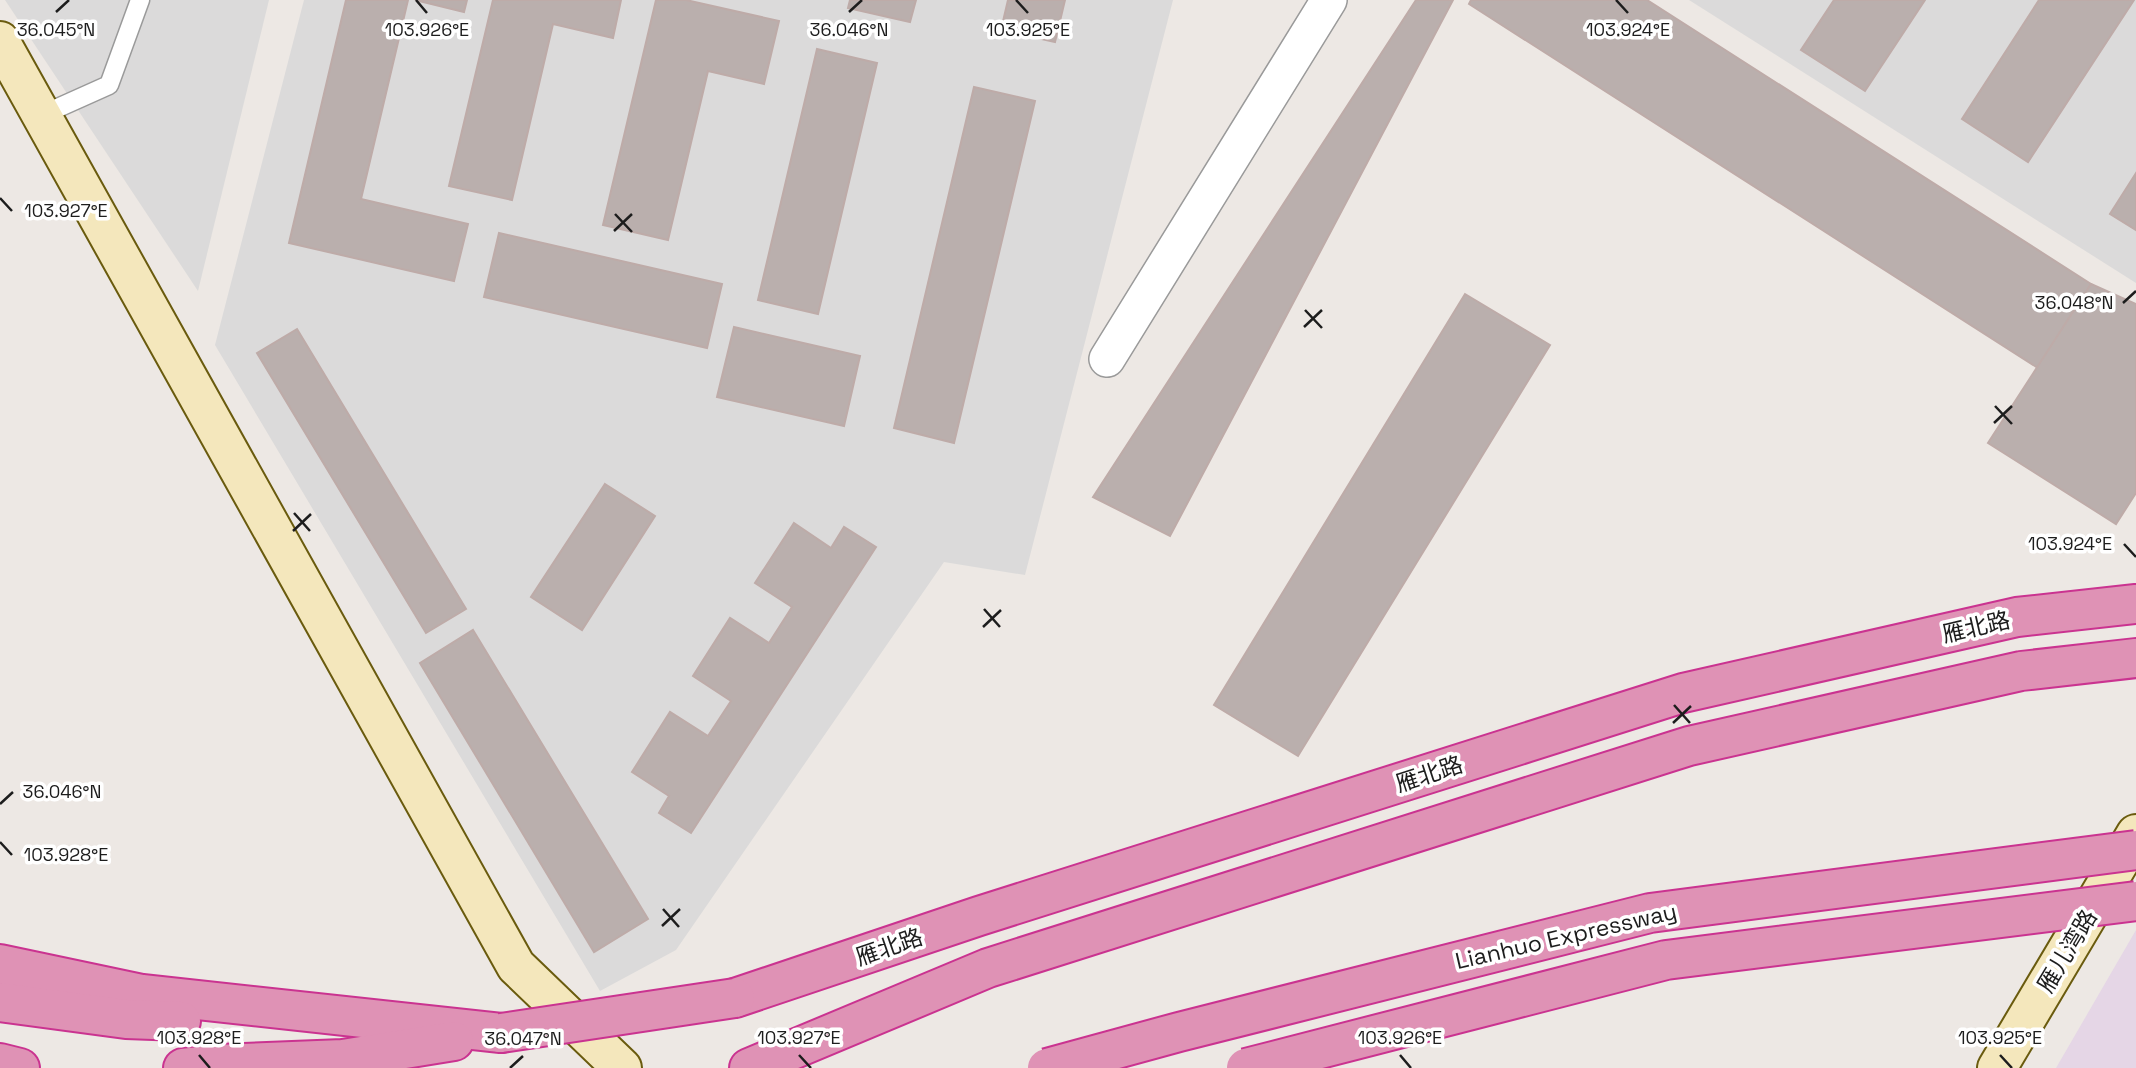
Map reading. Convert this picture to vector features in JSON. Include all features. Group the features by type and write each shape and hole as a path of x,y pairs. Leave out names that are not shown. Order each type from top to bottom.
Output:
{"highway":[{"name":"雁北路","path":"501,1032 735,998 979,916 1683,693 2017,617 2136,604"},
{"path":"749,1068 988,968 1689,746 2021,671 2136,658"},
{"name":"Lianhuo Expressway","path":"1047,1068 1650,913 2136,850"},
{"name":"Lianhuo Expressway","path":"1246,1068 1666,960 2136,901"},
{"path":"0,964 142,994 501,1032"},
{"path":"0,1002 126,1019 501,1032"},
{"path":"183,1068 343,1059 501,1032"},
{"path":"0,1063 20,1068"}],"street":[{"path":"1107,359 1329,0"},
{"path":"0,41 516,966 622,1068"},
{"name":"雁儿湾路","path":"1997,1068 2136,834"}],"lane":[{"path":"41,115 109,85 140,0"}],"shaded area":[{"path":"5,0 269,0 198,291"},
{"path":"304,0 1173,0 1025,575 944,562 676,950 600,991 215,345"},
{"path":"1689,0 2136,0 2136,283"},
{"path":"2136,930 2136,1068 2056,1068"}],"building":[{"path":"346,0 408,0 361,199 468,224 454,281 289,243"},
{"path":"415,0 467,0 464,12"},
{"path":"493,0 621,0 613,38 553,24 512,200 449,186"},
{"path":"656,0 686,0 779,21 764,84 708,71 668,240 603,225"},
{"path":"850,0 916,0 910,22 848,8"},
{"path":"1008,0 1065,0 1055,42 1001,30"},
{"path":"1416,0 1453,0 1170,536 1093,497"},
{"path":"1471,0 1647,0 2091,284 2038,368 1469,4"},
{"path":"1834,0 1925,0 1865,91 1801,50"},
{"path":"2039,0 2134,0 2028,162 1962,119"},
{"path":"817,49 877,63 818,314 758,300"},
{"path":"974,87 1035,101 954,443 894,428"},
{"path":"2136,173 2136,230 2110,214"},
{"path":"499,233 722,284 707,348 484,297"},
{"path":"2091,284 2136,304 2136,493 2116,524 1988,443"},
{"path":"1465,294 1550,345 1298,756 1214,705"},
{"path":"734,327 860,356 844,426 717,397"},
{"path":"297,329 466,609 426,633 257,353"},
{"path":"605,484 655,516 582,630 531,597"},
{"path":"794,523 831,548 844,527 876,547 691,833 659,813 669,796 632,772 670,712 708,736 731,701 693,676 730,618 769,643 792,607 755,583"},
{"path":"473,630 648,919 594,952 420,663"}]}
